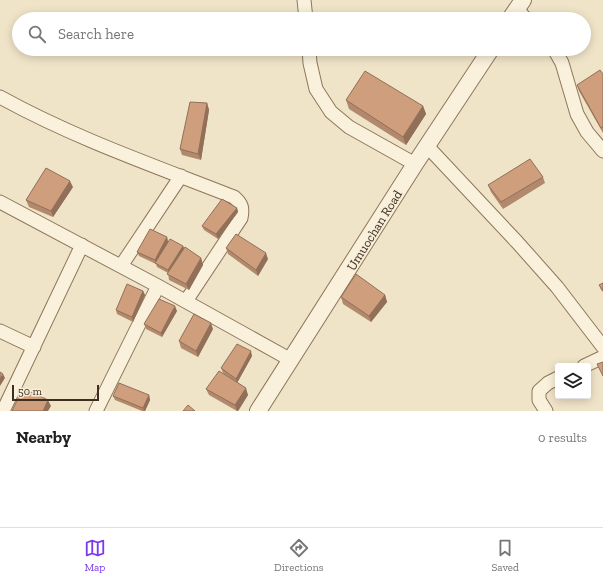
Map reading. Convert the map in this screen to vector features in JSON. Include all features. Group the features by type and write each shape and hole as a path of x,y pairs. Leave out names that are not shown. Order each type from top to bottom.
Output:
{"street":[{"path":"304,0 305,12"},
{"path":"309,56 316,89 332,112 349,127 415,164"},
{"name":"Umuochan Road","path":"258,411 415,164 486,56"},
{"path":"558,56 562,63 577,114 587,132 603,151"},
{"path":"0,97 32,115 234,197 241,203 243,209 241,218 186,301"},
{"path":"427,146 518,242 557,287 603,347"},
{"path":"122,266 181,176"},
{"path":"0,202 122,266 291,360"},
{"path":"3,411 82,245"},
{"path":"96,411 158,286"},
{"path":"0,331 34,347"},
{"path":"590,363 603,357"},
{"path":"546,411 539,400 539,391 548,382 555,379"}],"building":[{"path":"600,70 603,74 603,127 601,128 577,85"},
{"path":"365,71 423,106 403,137 346,100"},
{"path":"190,102 207,103 198,154 180,149"},
{"path":"530,159 543,177 501,202 488,185"},
{"path":"46,168 70,181 51,211 26,200"},
{"path":"222,199 237,208 216,234 202,226"},
{"path":"150,229 167,237 155,260 137,252"},
{"path":"236,234 266,253 256,270 226,248"},
{"path":"170,239 183,246 168,270 155,263"},
{"path":"185,247 201,258 186,284 167,274"},
{"path":"356,274 385,295 369,316 341,297"},
{"path":"603,283 603,290 599,285"},
{"path":"127,284 143,291 132,317 116,310"},
{"path":"159,299 175,306 161,333 144,324"},
{"path":"194,314 211,323 196,351 179,341"},
{"path":"237,344 251,351 236,379 221,368"},
{"path":"603,362 603,376 597,364"},
{"path":"219,371 246,388 235,405 206,389"},
{"path":"0,372 3,374 0,379"},
{"path":"119,383 149,395 143,408 113,396"},
{"path":"23,388 48,400 43,411 12,411"},
{"path":"188,405 195,411 183,411"}]}
